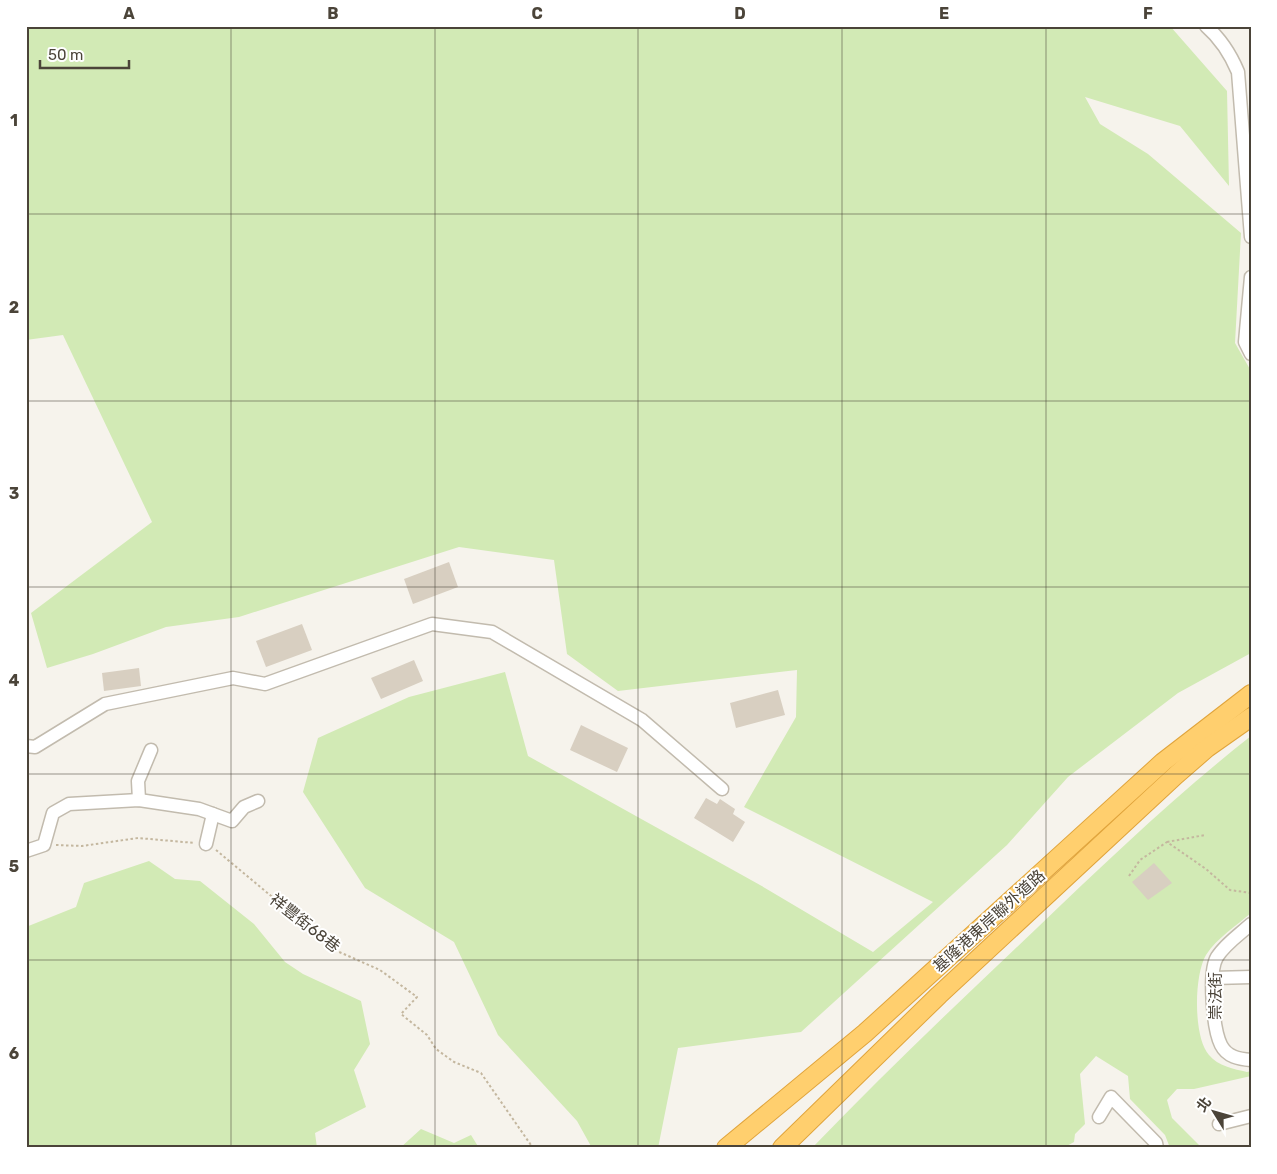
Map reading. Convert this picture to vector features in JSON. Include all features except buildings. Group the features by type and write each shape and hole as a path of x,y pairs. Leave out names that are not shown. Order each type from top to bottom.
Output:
{"highway":[{"name":"基隆港東岸聯外道路","path":"726,1148 831,1061 1030,885 1195,735 1251,694"},
{"name":"基隆港東岸聯外道路","path":"782,1148 854,1077 1043,899 1207,748 1251,717"}],"street":[{"path":"1206,26 1218,36 1230,54 1238,72 1251,237"},
{"path":"1251,277 1245,342 1251,354"},
{"path":"26,746 35,748 105,704 233,678 265,684 432,624 492,632 642,720 722,789"},
{"path":"139,800 138,781 151,750"},
{"path":"26,851 44,845 53,813 69,804 139,800 199,809 232,821 244,807 258,801"},
{"path":"206,844 213,814"},
{"name":"崇法街","path":"1251,924 1217,958 1213,978 1215,1027 1222,1047 1235,1058 1251,1060"},
{"path":"1213,978 1251,977"},
{"path":"1099,1117 1111,1097 1156,1143 1157,1148"},
{"path":"1219,1124 1251,1116"}],"path":[{"path":"1129,876 1140,860 1167,842 1205,835"},
{"name":"祥豐街68巷","path":"44,845 82,846 138,838 206,844 220,852 337,951 380,970 417,997 401,1014 427,1035 436,1049 454,1062 481,1074 534,1148"},
{"path":"1167,842 1206,869 1230,890 1251,893"}],"green space":[{"path":"26,26 1170,26 1227,91 1229,186 1180,126 1085,97 1100,124 1148,154 1241,233 1235,343 1251,371 1251,653 1178,693 1068,777 1007,845 801,1032 678,1048 658,1148 592,1148 577,1121 498,1035 454,942 365,888 303,792 318,738 409,697 505,672 528,756 760,885 873,952 933,902 744,807 796,717 797,670 618,691 567,654 554,560 459,547 239,617 166,627 93,654 47,668 31,613 152,522 63,335 26,340"},
{"path":"1251,736 1251,913 1221,938 1206,955 1199,977 1197,1006 1200,1035 1209,1055 1217,1062 1226,1066 1247,1072 1251,1071 1251,1076 1194,1089 1177,1089 1167,1100 1172,1118 1202,1148 1170,1148 1165,1135 1130,1099 1128,1076 1096,1056 1080,1074 1085,1124 1075,1134 1074,1142 1063,1148 812,1148 923,1036 1115,854 1223,758"},
{"path":"149,861 175,879 200,881 254,924 285,962 303,974 361,1001 370,1044 354,1070 366,1107 315,1133 317,1148 26,1148 26,927 76,907 84,883"},
{"path":"421,1129 454,1143 471,1135 479,1148 400,1148"}]}
